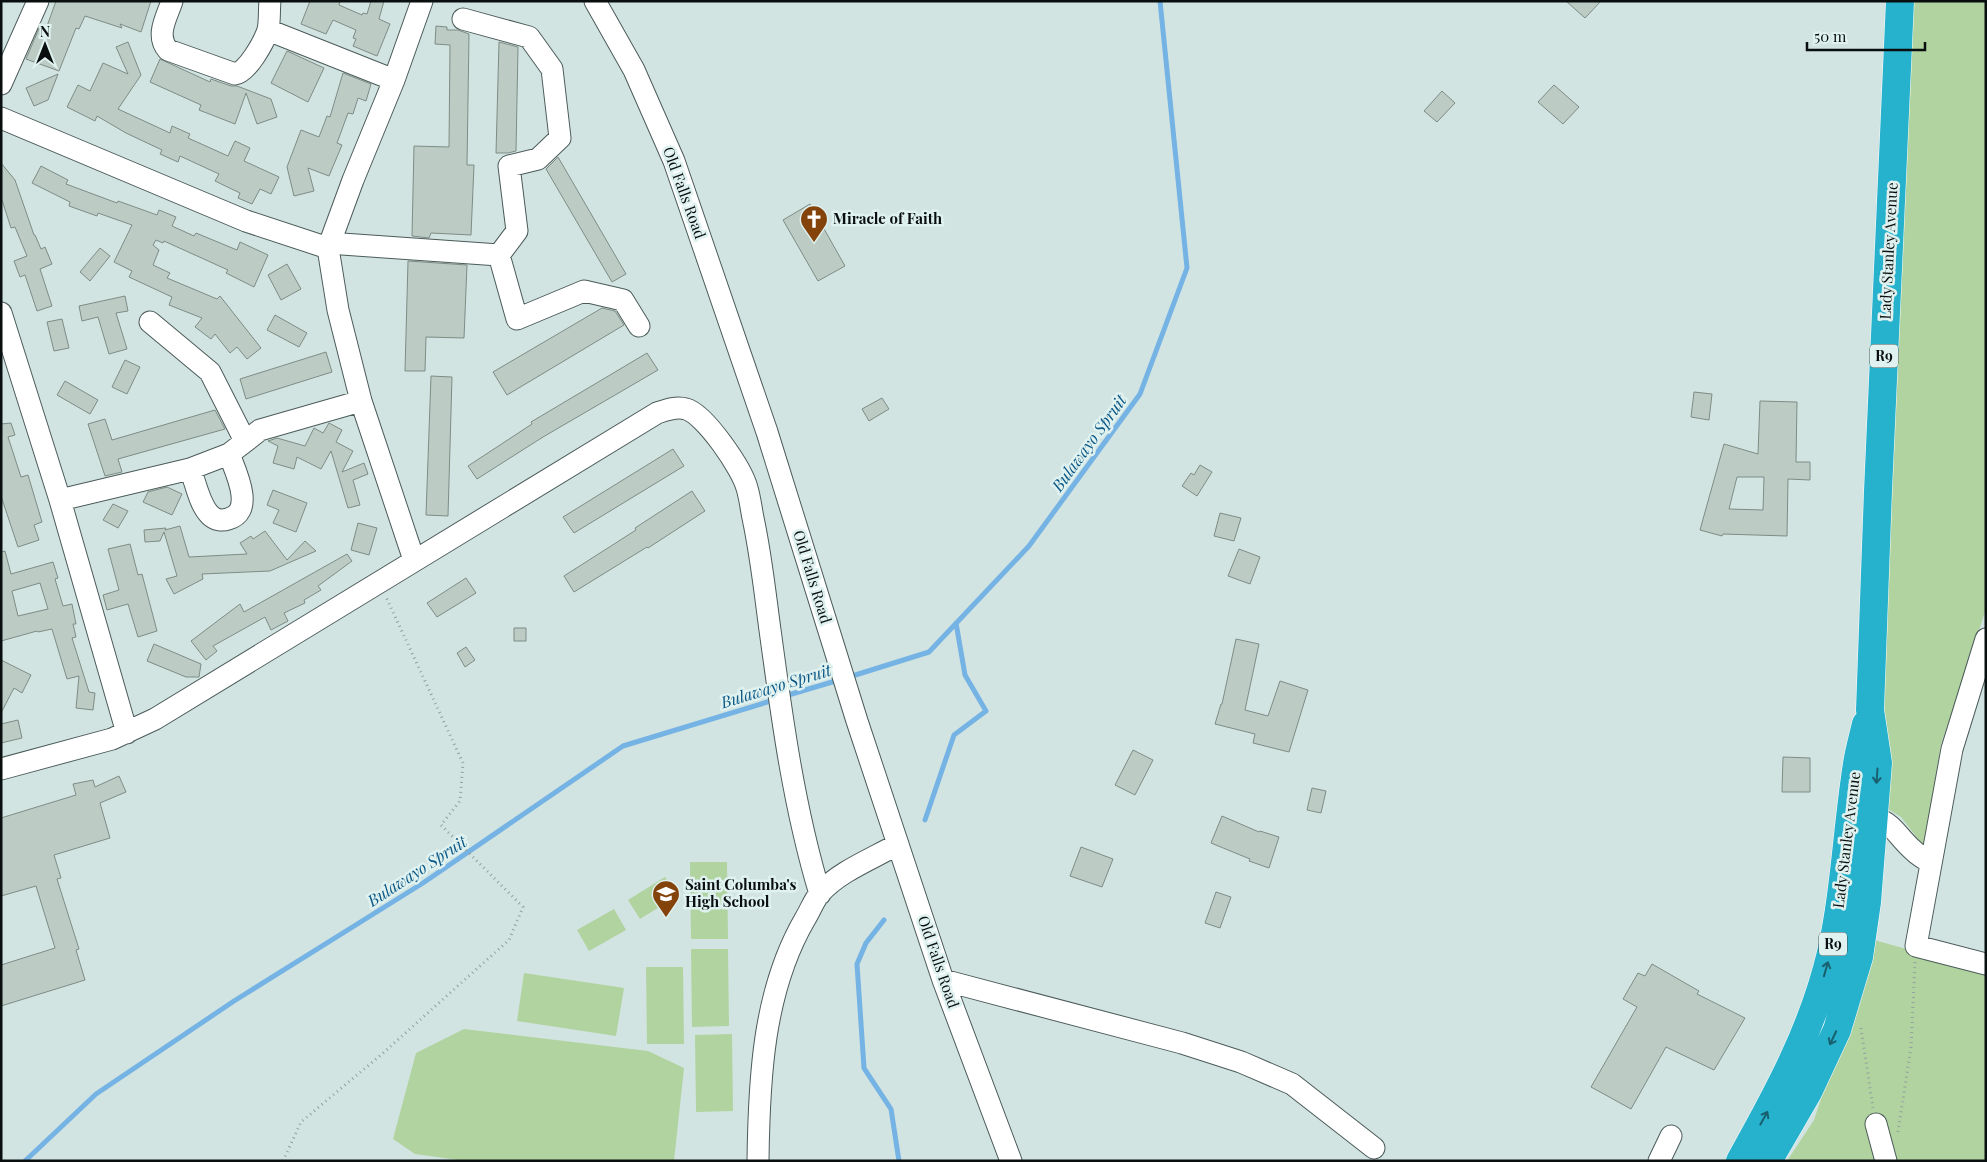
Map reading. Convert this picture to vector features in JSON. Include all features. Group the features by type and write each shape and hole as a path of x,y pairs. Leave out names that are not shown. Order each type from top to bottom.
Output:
{"highway":[{"name":"Lady Stanley Avenue","path":"1740,1161 1788,1073 1817,1003 1831,953 1842,896 1862,817 1878,763 1870,710 1878,481 1900,1"},
{"name":"Lady Stanley Avenue","path":"1768,1161 1808,1092 1836,1030 1859,957 1867,902 1862,817"}],"street":[{"path":"4,73 38,1"},
{"path":"172,1 163,28 162,38 163,44 168,50 235,74 244,71 250,64 268,30 270,1"},
{"path":"414,560 361,401 338,310 329,244 394,80 422,1"},
{"name":"Old Falls Road","path":"595,1 634,70 674,160 767,432 857,721 943,980 1011,1161"},
{"path":"464,19 529,36 552,69 560,138 538,159 509,166 517,231 499,255"},
{"path":"268,30 394,80"},
{"path":"1,118 246,221 329,244 499,255"},
{"path":"499,255 517,319 584,290 623,300 639,326"},
{"path":"1,313 60,500 126,733"},
{"path":"150,322 210,372 245,441"},
{"path":"60,500 190,470 229,454 260,430 274,424 361,401"},
{"path":"1,769 96,744 126,733 163,714 657,413 670,409 688,409 696,413 726,450 739,469 747,488 760,549 785,732 803,832 820,894"},
{"path":"190,470 203,505 209,514 219,520 230,519 241,506 242,489 229,454"},
{"path":"1986,639 1952,749 1916,946 1986,964"},
{"path":"1862,817 1889,823 1914,852 1931,863"},
{"path":"758,1161 762,1066 770,1015 786,958 800,927 820,894 836,879 898,844"},
{"path":"943,980 1182,1042 1241,1062 1292,1084 1374,1148"},
{"path":"1876,1124 1886,1161"},
{"path":"1659,1161 1670,1136"}],"path":[{"path":"283,1161 301,1122 382,1054 509,940 523,907 441,825 460,801 463,763 379,582"},
{"path":"1896,1142 1912,1047 1913,982 1916,946"},
{"path":"1860,1023 1876,1124"}],"green space":[{"path":"1913,1 1986,1 1986,609 1941,744 1924,847 1901,817 1886,808 1880,702"},
{"path":"690,862 727,862 728,939 691,939"},
{"path":"665,877 677,896 640,919 628,900"},
{"path":"614,909 626,930 589,951 577,930"},
{"path":"1874,940 1986,971 1986,1161 1787,1161 1814,1120"},
{"path":"691,949 728,949 729,1026 692,1027"},
{"path":"646,967 683,967 684,1044 647,1044"},
{"path":"524,973 624,988 616,1036 517,1021"},
{"path":"464,1029 648,1051 684,1068 674,1161 466,1161 415,1154 393,1139 416,1053"},
{"path":"732,1034 733,1111 696,1112 695,1035"}],"building":[{"path":"56,1 151,1 141,32 120,24 122,28 85,16 79,29 76,28 59,71 26,59 40,26 46,29"},
{"path":"310,1 340,1 339,5 362,15 363,13 367,14 371,1 384,1 379,19 390,24 377,56 353,46 356,39 353,38 356,30 333,20 326,34 301,24"},
{"path":"1566,1 1601,1 1585,18"},
{"path":"436,26 447,27 447,30 458,30 469,34 467,165 474,165 471,235 431,233 429,238 412,236 414,146 449,147 450,45 435,44"},
{"path":"128,42 141,75 118,109 170,133 172,126 190,134 188,138 228,156 235,141 250,148 244,161 279,177 271,194 260,189 252,204 238,198 240,193 215,181 219,174 180,156 178,162 160,154 162,150 126,133 97,116 95,121 67,107 78,85 90,91 103,63 128,74 116,47"},
{"path":"499,42 518,47 516,151 508,153 496,153"},
{"path":"287,51 324,68 308,102 271,83"},
{"path":"160,59 210,82 211,79 231,86 237,86 271,99 277,117 257,124 246,93 235,124 199,110 201,105 150,82"},
{"path":"343,73 371,84 366,101 358,98 353,114 348,113 337,143 342,145 329,176 308,168 314,191 294,196 287,167 301,130 319,137 327,116 330,117"},
{"path":"58,74 48,100 34,106 26,88"},
{"path":"1554,85 1579,107 1563,124 1538,102"},
{"path":"1442,91 1455,103 1437,122 1424,111"},
{"path":"558,157 626,274 612,282 546,169"},
{"path":"1,163 15,180 34,235 41,249 45,247 52,264 40,269 52,306 37,311 25,275 20,277 14,261 27,256 15,227 11,228 1,197"},
{"path":"41,166 68,180 66,184 117,203 118,201 157,215 159,210 176,217 172,226 194,236 196,233 237,250 240,242 268,255 254,287 226,273 228,270 164,241 163,243 156,240 153,245 159,250 153,265 170,273 167,278 217,299 220,296 261,348 247,359 237,347 230,353 215,334 211,339 195,327 202,318 169,305 172,297 129,277 132,271 114,262 132,225 98,213 97,216 69,206 70,202 32,183"},
{"name":"Miracle of Faith","path":"810,204 845,266 818,281 783,220"},
{"path":"100,248 110,256 90,281 80,272"},
{"path":"408,261 467,265 464,338 426,337 425,371 405,371"},
{"path":"287,264 301,289 281,300 268,275"},
{"path":"125,296 128,311 116,313 127,349 109,354 98,317 82,321 79,306"},
{"path":"602,308 615,311 624,325 507,395 493,372"},
{"path":"275,315 307,333 299,347 267,330"},
{"path":"62,319 69,348 54,351 47,322"},
{"path":"326,352 332,372 246,399 240,379"},
{"path":"647,353 658,370 543,437 477,479 468,466 532,424 531,422"},
{"path":"125,360 140,367 127,394 112,387"},
{"path":"431,376 452,377 448,516 426,515"},
{"path":"65,381 98,400 90,414 57,395"},
{"path":"1694,392 1712,394 1709,420 1691,417"},
{"path":"882,398 889,409 869,421 862,409"},
{"path":"1760,401 1797,402 1796,462 1810,462 1810,480 1788,479 1787,536 1723,534 1722,536 1700,530 1724,444 1758,454","holes":["1737,477 1764,477 1763,510 1729,509"]},
{"path":"215,410 225,429 118,459 122,472 105,476 88,424 105,419 112,440"},
{"path":"11,423 15,435 8,437 21,477 28,475 42,522 34,525 39,540 18,547 1,496 1,424"},
{"path":"329,423 342,430 336,442 353,451 342,472 364,463 368,474 353,480 360,505 348,508 331,451 321,469 297,457 294,469 273,463 278,446 268,441 277,438 305,446 314,428 323,433"},
{"path":"673,449 684,466 574,533 563,517"},
{"path":"1200,465 1212,472 1197,496 1182,486 1191,473 1194,475"},
{"path":"167,487 182,494 172,515 143,502 148,492"},
{"path":"273,490 307,503 296,532 273,523 279,510 267,505"},
{"path":"692,491 705,511 574,592 564,576 636,530 635,528"},
{"path":"113,504 128,511 118,528 103,520"},
{"path":"1220,513 1241,518 1234,541 1214,536"},
{"path":"358,523 377,528 369,555 351,550"},
{"path":"180,526 189,557 247,554 240,543 251,536 253,539 265,531 287,560 305,541 316,551 270,571 202,574 203,579 174,594 166,579 177,576 164,532 160,541 145,542 144,530 166,528 165,530"},
{"path":"130,544 138,575 142,574 157,631 138,637 128,604 107,610 103,595 119,590 108,549"},
{"path":"1239,549 1260,557 1250,584 1228,576"},
{"path":"5,551 11,574 53,562 58,578 55,579 63,606 72,604 76,624 73,624 76,637 72,638 89,692 95,693 93,710 76,708 79,676 67,679 52,629 1,641 1,552","holes":["40,583 48,609 18,616 12,591"]},
{"path":"347,554 352,561 318,586 321,590 304,600 305,603 284,613 288,621 271,630 265,617 213,646 217,651 206,660 191,641 240,604 244,612"},
{"path":"466,578 476,593 437,617 427,603"},
{"path":"514,628 526,628 526,641 514,641"},
{"path":"1236,639 1259,644 1245,710 1268,716 1280,681 1308,690 1289,752 1253,743 1255,734 1215,724 1222,704"},
{"path":"154,644 201,664 199,677 186,677 147,661"},
{"path":"466,647 475,660 465,667 457,653"},
{"path":"1,660 31,675 22,693 14,688 1,713"},
{"path":"18,720 22,738 1,743 1,724"},
{"path":"1133,750 1153,760 1135,795 1115,785"},
{"path":"1783,757 1810,758 1810,792 1782,792"},
{"path":"119,776 126,792 100,803 110,838 54,855 61,878 57,879 79,949 76,950 85,980 1,1006 1,965 55,948 36,886 1,896 1,818 76,795 73,784 93,780 95,787"},
{"path":"1312,788 1326,791 1321,813 1307,810"},
{"path":"1222,816 1259,832 1279,837 1269,868 1211,843"},
{"path":"1081,847 1113,859 1102,887 1070,876"},
{"path":"1216,892 1231,897 1220,928 1205,923"},
{"path":"1652,964 1699,991 1697,994 1745,1018 1714,1070 1666,1047 1631,1109 1591,1087 1637,1007 1623,999 1638,973 1645,976"}],"waterway":[{"name":"Bulawayo Spruit","path":"849,677 929,652 1029,546 1140,394 1187,268 1160,1"},
{"path":"925,820 954,735 986,711 965,675 956,623"},
{"name":"Bulawayo Spruit","path":"785,696 839,680"},
{"name":"Bulawayo Spruit","path":"25,1161 96,1094 234,1001 423,883 623,746 774,700"},
{"path":"884,920 866,943 857,964 864,1068 891,1109 899,1161"}],"place":[{"name":"Miracle of Faith","path":"814,243"},
{"name":"Saint Columba's High School","path":"666,918"}]}
